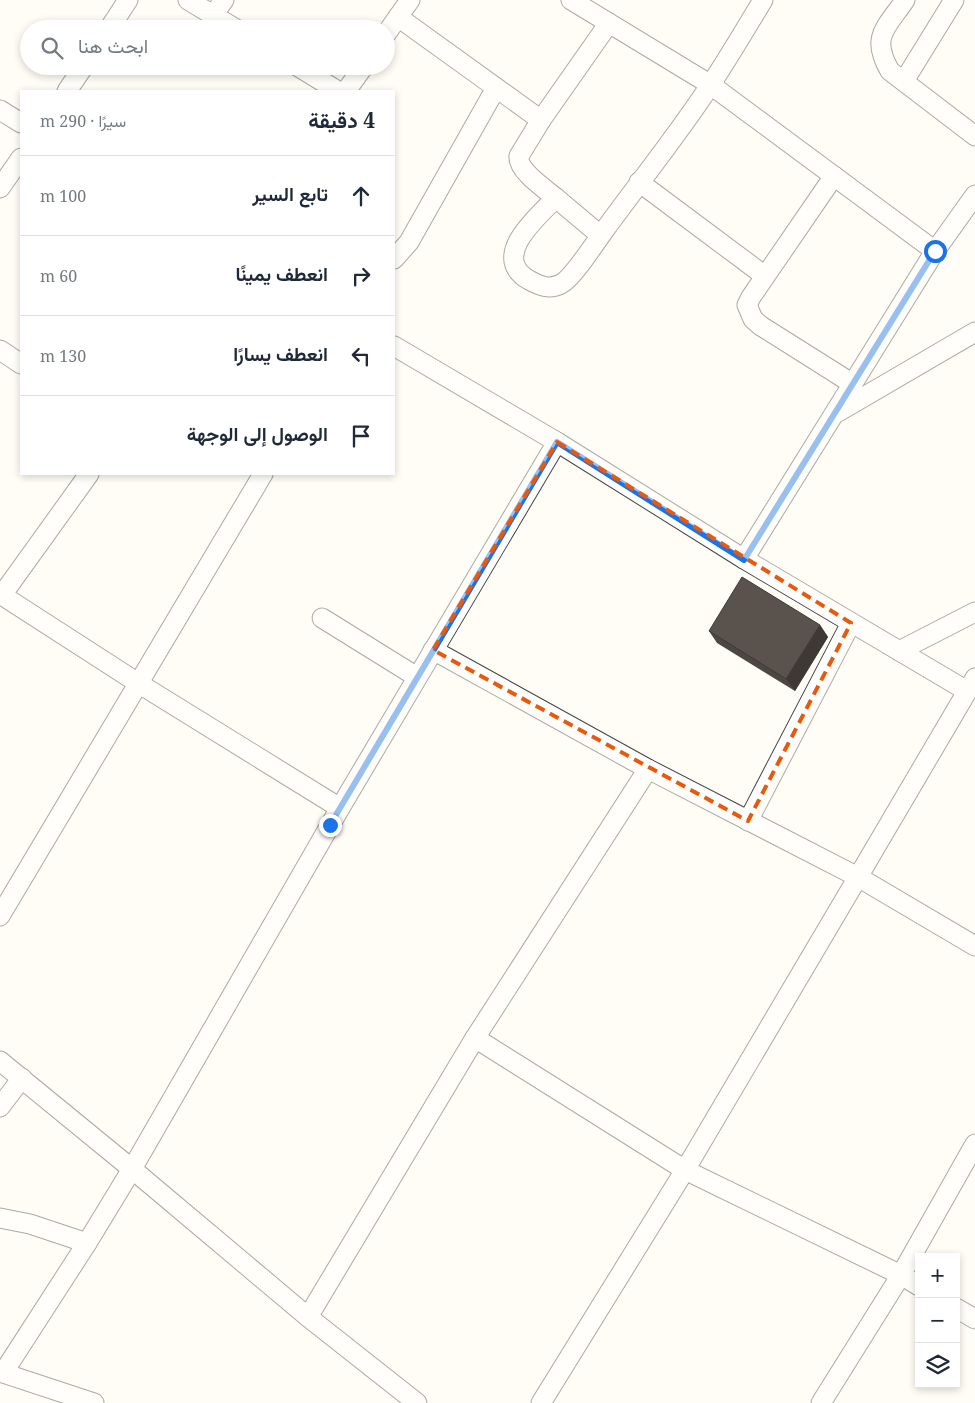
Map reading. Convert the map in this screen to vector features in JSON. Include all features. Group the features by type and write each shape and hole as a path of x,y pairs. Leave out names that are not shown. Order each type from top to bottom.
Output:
{"street":[{"path":"115,20 128,0"},
{"path":"188,0 219,8 229,20"},
{"path":"395,21 410,0"},
{"path":"571,0 711,85 935,251"},
{"path":"556,198 520,236 515,249 514,259 518,269 527,278 544,287 553,287 569,277 711,85 763,0"},
{"path":"904,0 884,31 880,46 884,60 890,71 975,136"},
{"path":"904,82 954,0"},
{"path":"398,17 541,120"},
{"path":"600,235 524,171 518,159 541,120 609,23"},
{"path":"68,90 78,75"},
{"path":"312,75 336,90"},
{"path":"347,90 358,75"},
{"path":"395,258 409,242 496,88"},
{"path":"0,110 20,122"},
{"path":"0,188 20,159"},
{"path":"834,176 765,276 748,305 749,313 761,326 853,384"},
{"path":"639,182 765,276"},
{"path":"744,560 935,251 975,195"},
{"path":"836,413 975,332"},
{"path":"395,347 557,442 744,560 899,651 971,685 685,1170 540,1403"},
{"path":"0,350 20,363"},
{"path":"94,1403 2,1372 87,1243 132,1169 340,808 557,442"},
{"path":"88,475 1,595 138,683 340,808"},
{"path":"0,916 262,475"},
{"path":"899,651 975,612"},
{"path":"322,618 417,677"},
{"path":"748,820 851,622"},
{"path":"433,650 648,769 858,877 975,946"},
{"path":"308,1317 475,1038 648,769"},
{"path":"475,1038 685,1170 915,1284"},
{"path":"0,1060 308,1317 417,1403"},
{"path":"0,1107 22,1078"},
{"path":"821,1403 901,1275 975,1144"},
{"path":"0,1218 30,1224 87,1243"},
{"path":"960,1310 975,1319"}],"highlighted area":[{"path":"557,442 851,623 748,821 433,650"}],"building":[{"path":"742,577 820,625 786,679 709,631"}],"route":[{"path":"330,825 557,442 744,560 935,251"}]}
